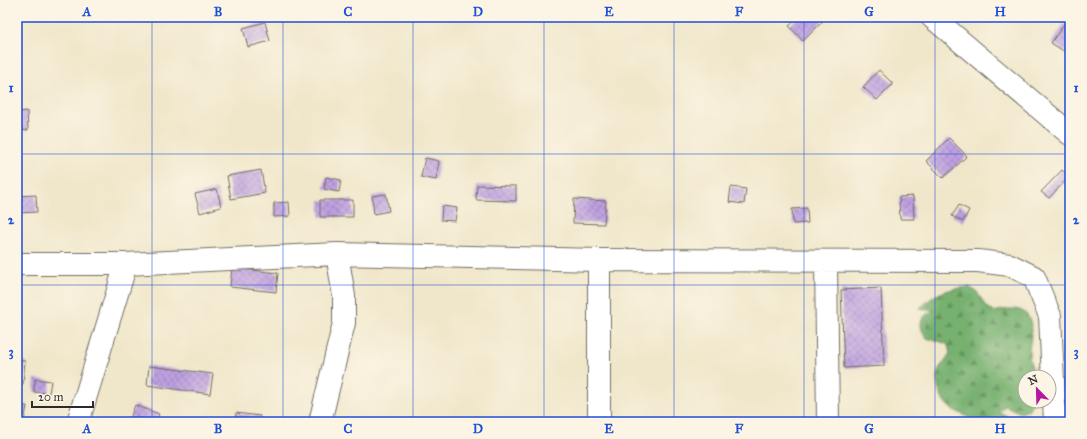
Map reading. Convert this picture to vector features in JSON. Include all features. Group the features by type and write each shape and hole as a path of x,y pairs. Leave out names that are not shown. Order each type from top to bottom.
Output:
{"street":[{"path":"932,17 1070,134"},
{"path":"320,422 344,324 344,296 337,254"},
{"path":"17,264 126,264 337,254 599,260 978,261 1010,265 1034,277 1050,316 1055,422"},
{"path":"599,260 599,422"},
{"path":"826,261 828,422"},
{"path":"78,422 126,264"}],"green space":[{"path":"969,287 977,292 986,307 994,312 1015,309 1026,314 1029,318 1031,334 1029,356 1032,369 1017,369 1017,409 1029,409 1021,413 1005,406 998,411 1018,422 972,422 965,415 948,406 941,396 937,379 940,367 950,354 948,345 925,337 921,328 923,318 934,310 920,308 942,292"}],"building":[{"path":"799,17 817,17 822,22 803,41 789,26"},
{"path":"265,22 270,41 248,47 243,28"},
{"path":"1064,24 1070,28 1070,55 1051,43"},
{"path":"879,70 893,84 877,100 863,87"},
{"path":"27,111 28,130 17,131 17,112"},
{"path":"949,138 967,156 943,178 926,161"},
{"path":"425,158 439,161 436,180 421,177"},
{"path":"261,170 265,193 231,199 227,176"},
{"path":"1062,170 1069,177 1049,198 1041,192"},
{"path":"326,177 341,180 339,192 324,189"},
{"path":"477,185 516,186 516,201 476,200"},
{"path":"731,187 746,189 744,204 729,202"},
{"path":"217,189 221,207 200,213 195,194"},
{"path":"386,194 389,211 374,214 372,196"},
{"path":"36,195 37,212 17,213 17,196"},
{"path":"913,196 914,219 900,219 899,197"},
{"path":"574,199 606,201 604,224 573,223"},
{"path":"320,200 353,200 353,217 320,217"},
{"path":"289,202 290,216 274,217 274,203"},
{"path":"959,205 969,210 963,222 952,216"},
{"path":"442,206 457,208 455,221 441,220"},
{"path":"807,208 808,223 793,224 792,209"},
{"path":"232,268 278,273 276,292 230,287"},
{"path":"881,288 884,366 844,368 841,290"},
{"path":"17,360 25,361 23,384 17,384"},
{"path":"149,366 213,374 210,394 147,385"},
{"path":"35,379 51,381 49,393 34,392"},
{"path":"17,405 27,406 24,421 17,420"},
{"path":"135,405 159,414 156,422 129,422"},
{"path":"236,413 260,416 259,422 235,422"}]}
